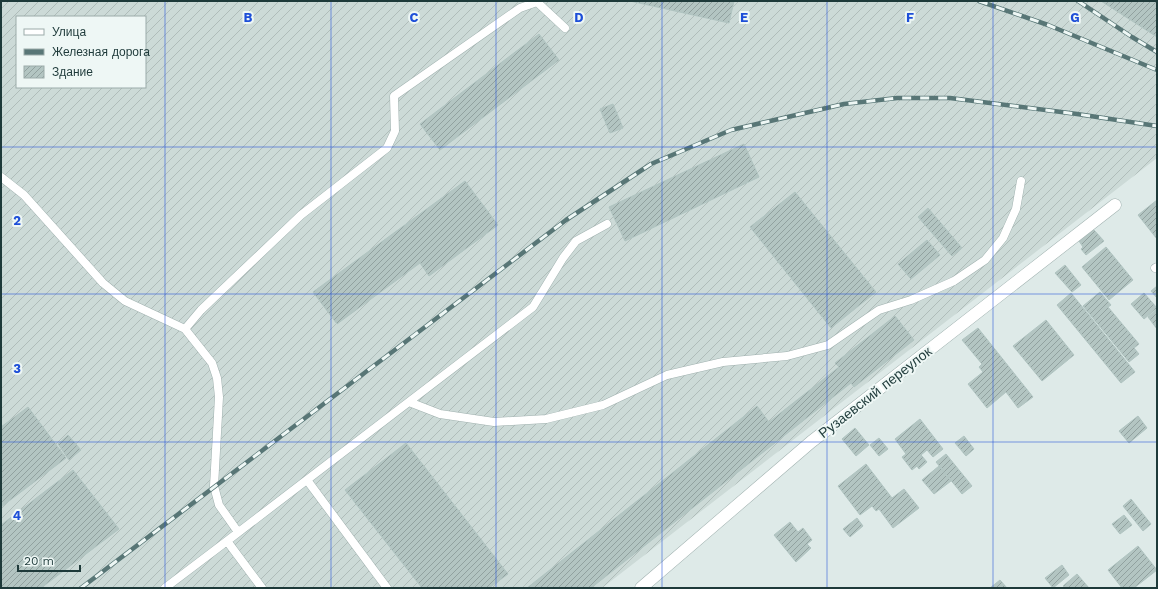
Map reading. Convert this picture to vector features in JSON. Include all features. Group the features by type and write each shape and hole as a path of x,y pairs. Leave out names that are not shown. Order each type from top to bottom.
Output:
{"street":[{"name":"Рузаевский переулок","path":"641,588 811,442 1115,205"}],"lane":[{"path":"185,329 201,310 301,215 387,148 395,131 394,96 520,8 537,2 565,28"},
{"path":"1,178 24,195 102,283 125,301 185,329 212,363 217,378 219,397 214,486 219,505 238,532"},
{"path":"409,402 440,414 494,422 546,418 603,405 667,375 723,362 787,356 828,345 879,310 911,300 954,281 985,260 1003,238 1016,209 1021,181"},
{"path":"165,588 533,308 563,258 576,241 607,224"},
{"path":"307,480 387,588"},
{"path":"227,541 262,588"}],"shaded area":[{"path":"1,1 1157,1 1157,158 602,588 1,588"}],"building":[{"path":"630,1 734,1 729,23"},
{"path":"1101,1 1157,1 1157,37"},
{"path":"539,34 559,60 440,150 420,124"},
{"path":"613,104 623,128 610,133 600,109"},
{"path":"744,144 759,177 625,241 609,207"},
{"path":"465,181 498,225 429,276 420,263 337,324 313,292"},
{"path":"795,192 876,292 831,328 750,227"},
{"path":"1157,200 1157,239 1138,215"},
{"path":"928,208 962,248 952,256 918,217"},
{"path":"1093,229 1104,241 1086,255 1081,249 1083,247 1079,241"},
{"path":"927,240 940,255 911,279 898,264"},
{"path":"1106,247 1133,280 1109,300 1082,267"},
{"path":"1065,265 1081,285 1072,292 1055,273"},
{"path":"1157,286 1157,298 1151,291"},
{"path":"1100,292 1111,305 1108,307 1139,344 1134,348 1139,354 1129,362 1083,306"},
{"path":"1071,293 1135,372 1121,383 1057,305"},
{"path":"1144,293 1157,308 1144,319 1131,304"},
{"path":"1157,309 1157,329 1148,317"},
{"path":"895,316 914,340 854,387 851,383 591,588 527,588 757,406 769,422 839,367 835,363"},
{"path":"1046,320 1074,355 1042,381 1013,346"},
{"path":"978,328 1033,397 1018,408 1006,392 987,408 968,384 983,372 979,367 982,364 962,340"},
{"path":"28,407 66,458 1,507 1,427"},
{"path":"1138,416 1147,428 1129,443 1119,431"},
{"path":"920,419 943,449 933,457 927,450 921,455 927,462 919,469 917,466 912,470 902,457 906,454 895,439"},
{"path":"855,428 869,445 856,456 842,439"},
{"path":"68,435 81,450 69,460 58,444"},
{"path":"964,436 974,449 966,456 955,443"},
{"path":"879,438 888,449 879,456 870,445"},
{"path":"406,443 508,574 489,588 422,588 345,490"},
{"path":"946,454 972,486 962,494 936,462"},
{"path":"866,464 892,498 904,489 919,508 893,528 879,509 876,511 872,506 860,515 838,486"},
{"path":"939,466 951,481 934,494 922,480"},
{"path":"73,470 119,529 41,588 1,588 1,525"},
{"path":"1131,499 1151,524 1143,531 1123,506"},
{"path":"1124,515 1132,525 1120,534 1112,524"},
{"path":"857,518 863,526 850,537 843,529"},
{"path":"790,522 798,532 803,528 812,540 807,544 811,548 796,562 774,535"},
{"path":"1138,546 1157,570 1134,588 1122,588 1108,570"},
{"path":"1062,565 1069,575 1053,588 1045,578"},
{"path":"1077,574 1089,588 1065,588 1063,586"},
{"path":"1000,580 1007,588 990,588"}],"railway":[{"path":"979,1 1048,25 1157,70"},
{"path":"1078,1 1157,52"},
{"path":"81,588 566,220 651,164 731,130 844,104 897,98 950,98 1157,126"}]}
